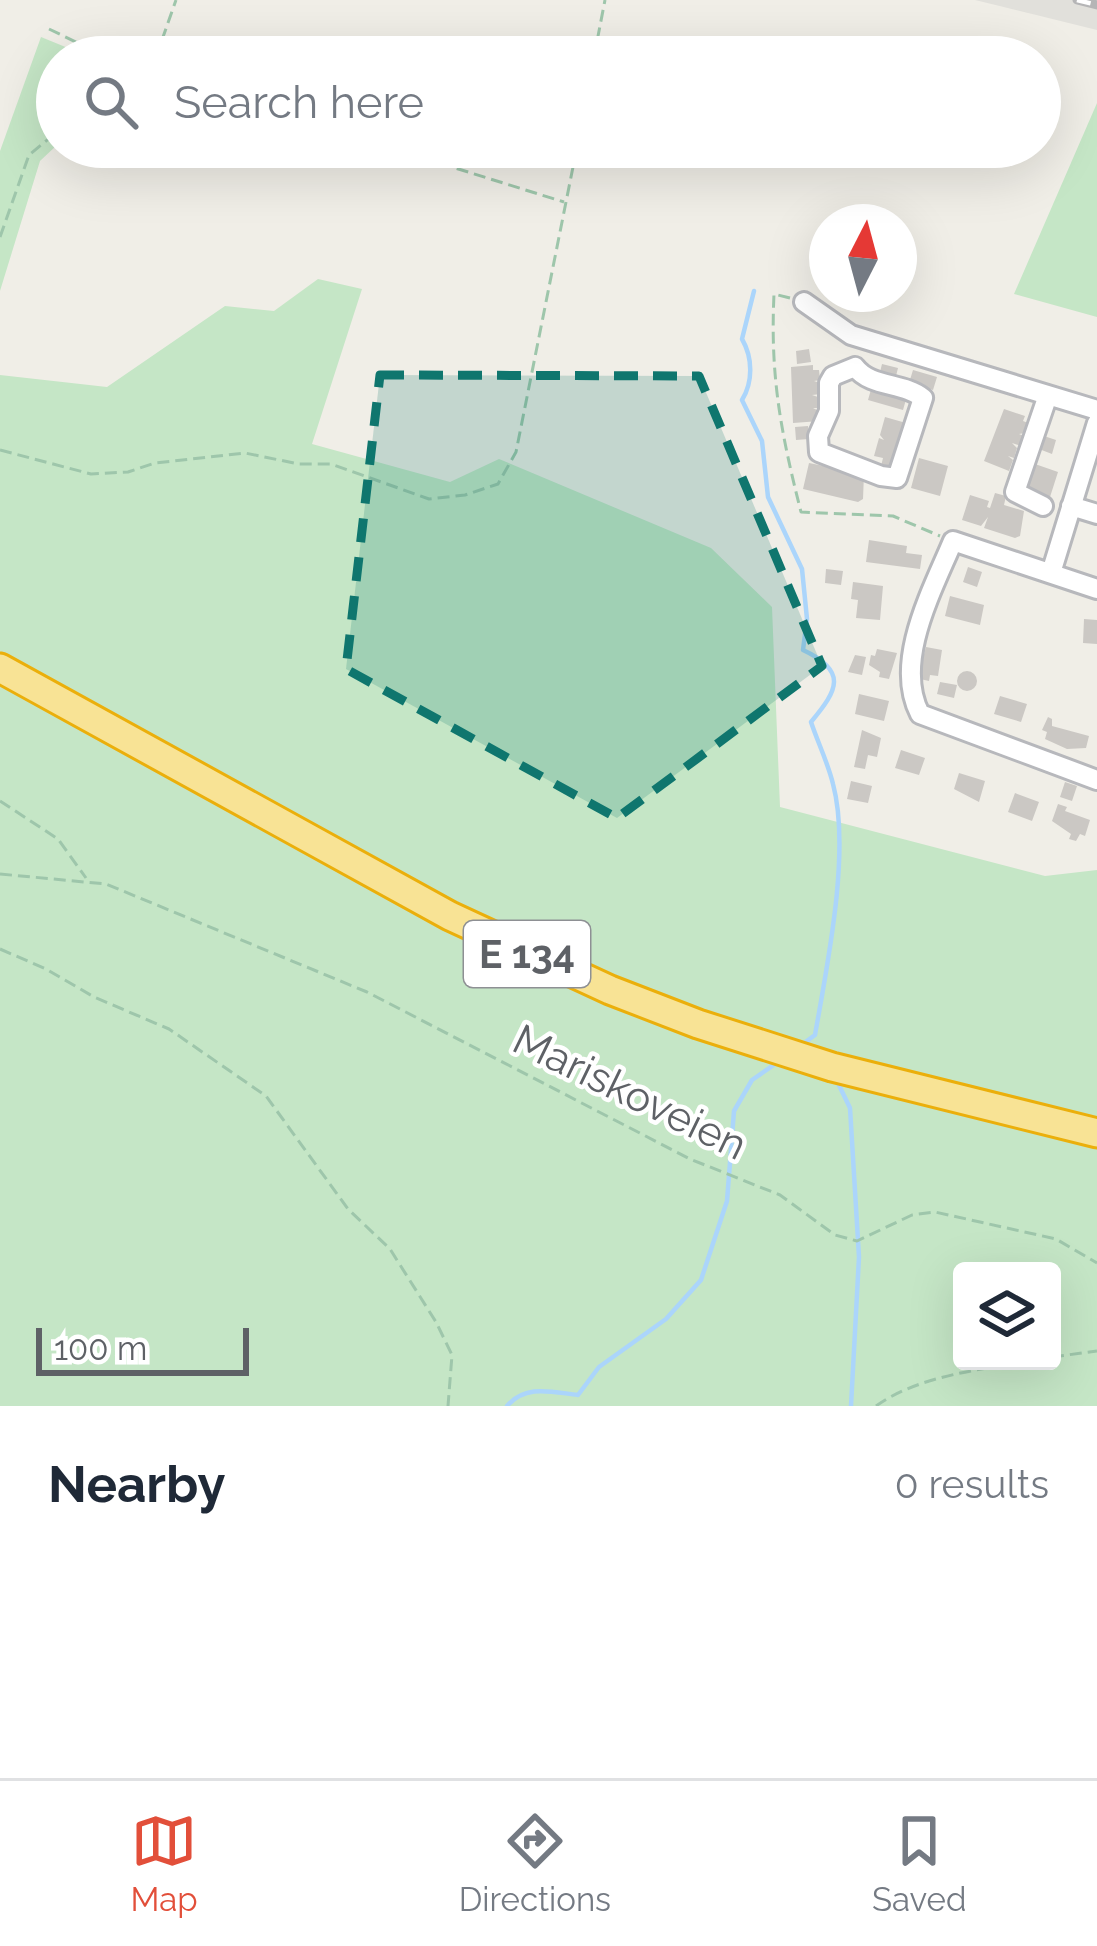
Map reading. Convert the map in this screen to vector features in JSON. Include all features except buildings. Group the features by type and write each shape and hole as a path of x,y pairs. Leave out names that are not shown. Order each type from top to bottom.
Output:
{"highway":[{"name":"E 134","path":"0,668 435,908 592,982 791,1055 1097,1133"},
{"name":"E 134","path":"0,681 429,917 605,999 828,1078 1097,1144"}],"street":[{"path":"804,302 828,322 863,339 1097,410"},
{"path":"855,368 863,339"},
{"path":"855,368 865,378 923,398 897,478 823,456 817,443 829,411 829,383 833,376 855,368"},
{"path":"1043,506 1015,492 1048,395"},
{"path":"1051,573 1097,424"},
{"path":"1072,506 1097,514"},
{"path":"1097,589 952,541 920,619 909,692 920,714 1097,780"}],"path":[{"path":"163,36 176,0"},
{"path":"598,36 605,0"},
{"path":"49,29 64,36"},
{"path":"0,236 29,155 36,149"},
{"path":"455,168 566,203"},
{"path":"0,450 91,474 245,453 299,464 331,464 429,499 498,484 516,452 573,168"},
{"path":"0,801 58,839 88,880"},
{"name":"Mariskoveien","path":"0,874 88,880 129,892 417,1015 690,1159 780,1196 836,1235 857,1240 912,1215 935,1212 1056,1239 1097,1263"},
{"path":"0,950 169,1029 266,1096 348,1209 390,1250 436,1322 452,1355 448,1406"},
{"path":"1061,1356 1097,1351"},
{"path":"876,1406 914,1386 988,1370"}],"highlighted area":[{"path":"380,375 699,376 822,666 617,818 346,669"}],"shaded area":[{"path":"975,0 1097,0 1097,30"}],"green space":[{"path":"36,51 38,168 0,291 0,151"},
{"path":"1097,103 1097,317 1014,294"},
{"path":"318,279 362,289 312,444 450,482 499,459 711,548 772,607 780,807 1045,876 1097,870 1097,1406 0,1406 0,375 107,387 225,306 274,311"}],"waterway":[{"path":"754,291 742,339 750,370 742,400 762,441 768,497 802,569 807,619 803,650 827,666 834,682 811,722 838,811 835,909 815,1035 800,1046"},
{"path":"507,1406 531,1392 578,1395 599,1367 666,1319 701,1280 727,1201 734,1111 752,1080 781,1060"},
{"path":"836,1079 850,1108 859,1257 851,1406"}],"railway":[{"path":"1077,0 1097,5"}]}
